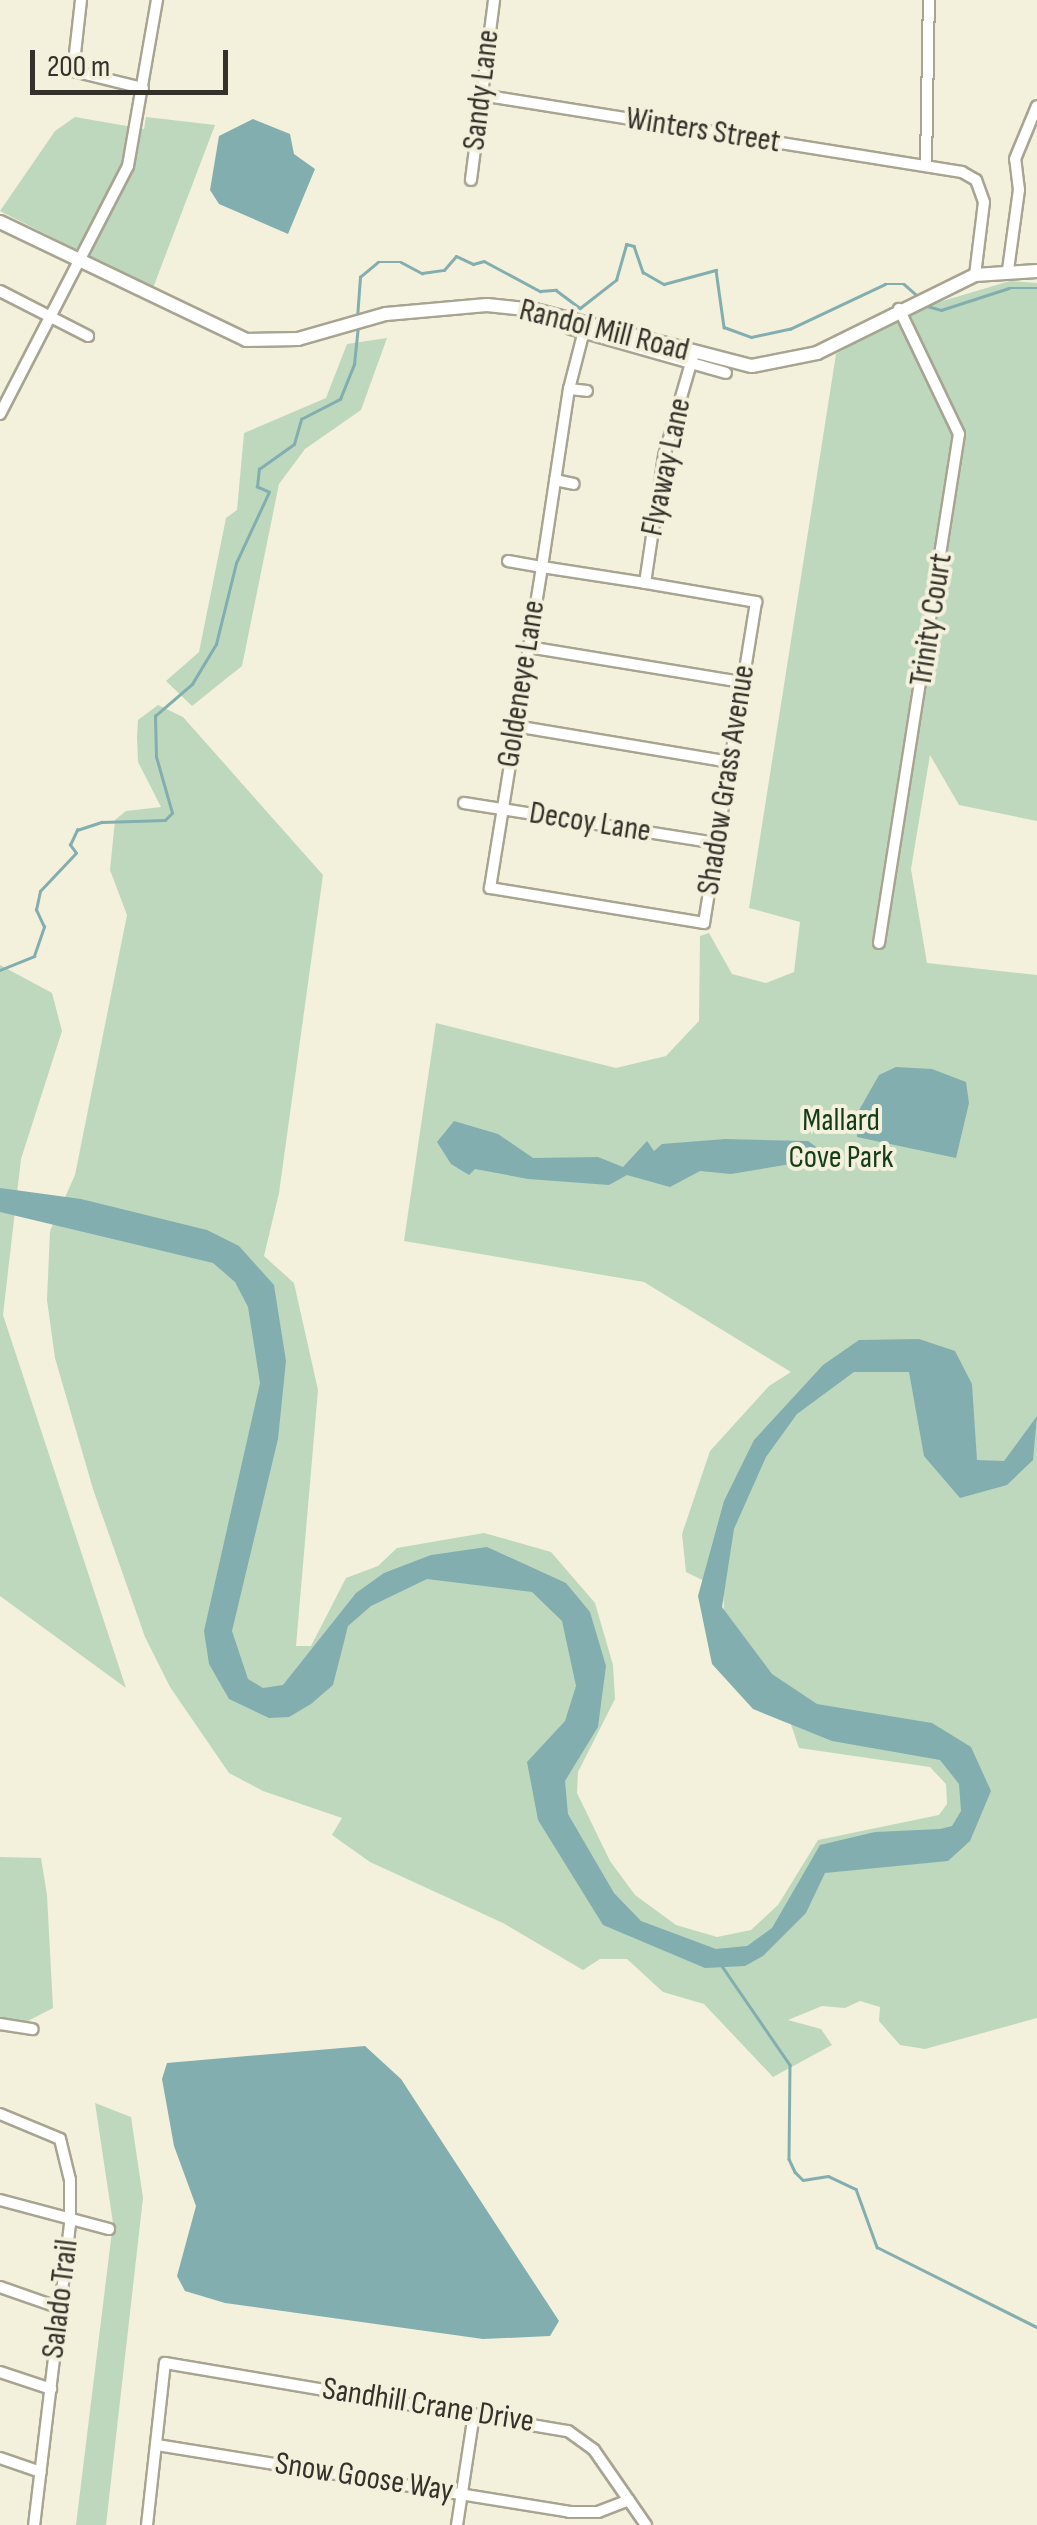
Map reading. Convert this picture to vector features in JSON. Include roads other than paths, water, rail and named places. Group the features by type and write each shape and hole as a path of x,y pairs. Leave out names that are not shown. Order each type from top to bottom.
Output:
{"main road":[{"name":"Randol Mill Road","path":"0,222 246,340 298,339 379,316 487,305 693,358 752,366 780,364 817,353 927,295 975,275 1037,271"}],"street":[{"path":"80,0 73,72 143,88"},
{"path":"0,414 128,166 157,0"},
{"name":"Sandy Lane","path":"471,180 494,0"},
{"path":"926,164 929,0"},
{"name":"Winters Street","path":"481,95 962,172 982,189 975,275"},
{"path":"1008,270 1019,190 1014,159 1037,106"},
{"path":"0,292 88,336"},
{"name":"Trinity Court","path":"878,943 959,451 951,407 905,306"},
{"name":"Goldeneye Lane","path":"490,888 580,328"},
{"name":"Randol Mill Road","path":"693,358 726,373"},
{"name":"Flyaway Lane","path":"644,582 664,456 693,358"},
{"path":"569,389 587,391"},
{"path":"555,480 574,484"},
{"path":"508,561 644,582"},
{"name":"Shadow Grass Avenue","path":"490,888 704,922 756,602 644,582"},
{"path":"528,648 742,682"},
{"path":"516,726 730,762"},
{"name":"Decoy Lane","path":"464,803 717,843"},
{"path":"0,2024 33,2028"},
{"name":"Salado Trail","path":"0,2114 60,2140 70,2224 34,2525"},
{"path":"0,2200 70,2224 109,2229"},
{"path":"0,2287 60,2308"},
{"name":"Sandhill Crane Drive","path":"156,2444 165,2363 474,2414 577,2436 646,2525"},
{"path":"0,2372 51,2389"},
{"path":"456,2525 474,2414"},
{"path":"147,2525 156,2444"},
{"name":"Snow Goose Way","path":"156,2444 594,2513 629,2500"},
{"path":"0,2458 40,2472"}],"water":[{"path":"253,119 290,134 294,154 315,169 288,234 219,204 210,190 219,136"},
{"path":"896,1067 932,1069 966,1082 969,1103 956,1158 857,1137 858,1112 879,1075"},
{"path":"454,1121 498,1134 533,1158 598,1157 623,1167 647,1141 654,1151 662,1144 725,1139 808,1141 819,1149 817,1157 797,1163 731,1174 700,1171 670,1187 627,1175 609,1185 528,1179 475,1169 469,1175 451,1164 437,1142"},
{"path":"0,1188 81,1199 207,1230 239,1246 274,1285 286,1361 278,1439 232,1631 248,1679 263,1688 283,1685 356,1593 384,1573 431,1555 487,1547 566,1583 590,1612 606,1666 598,1727 565,1781 568,1814 614,1893 641,1921 716,1949 747,1946 772,1928 820,1845 875,1832 940,1829 952,1826 961,1811 959,1784 940,1760 832,1741 753,1709 712,1664 698,1596 724,1501 754,1440 823,1365 859,1340 919,1339 955,1351 972,1384 977,1460 1004,1461 1037,1416 1033,1460 1007,1485 960,1498 924,1456 909,1372 854,1372 797,1414 766,1457 734,1529 722,1607 772,1674 817,1704 932,1723 971,1747 991,1791 970,1841 948,1861 825,1873 806,1913 763,1956 745,1966 705,1968 603,1925 538,1820 527,1762 565,1721 576,1686 562,1621 532,1592 427,1579 371,1606 348,1626 333,1685 311,1704 289,1717 269,1718 229,1699 209,1664 204,1631 260,1383 248,1307 235,1282 213,1263 0,1212"},
{"path":"365,2046 401,2079 559,2321 550,2336 483,2339 225,2303 185,2291 177,2276 196,2206 174,2146 162,2079 167,2063"}],"waterway":[{"path":"357,318 360,277 378,262 401,262 422,273 444,270 456,256 473,264 484,261 540,291 556,290 580,308 616,280 626,244 634,246 643,272 664,284 716,270 724,327 751,337 790,329 885,284 904,284 920,298"},
{"path":"924,305 941,310 1009,288 1037,288"},
{"path":"0,970 34,956 44,927 36,910 40,891 76,853 70,845 77,830 102,822 165,820 172,813 156,757 155,716 192,684 216,644 236,563 269,492 257,487 259,469 294,444 301,419 340,399 354,364 358,326"},
{"path":"722,1966 790,2065 789,2159 795,2172 803,2180 828,2176 856,2189 877,2247 1037,2327"}],"park label":[{"name":"Mallard Cove Park","path":"841,1140"}]}
